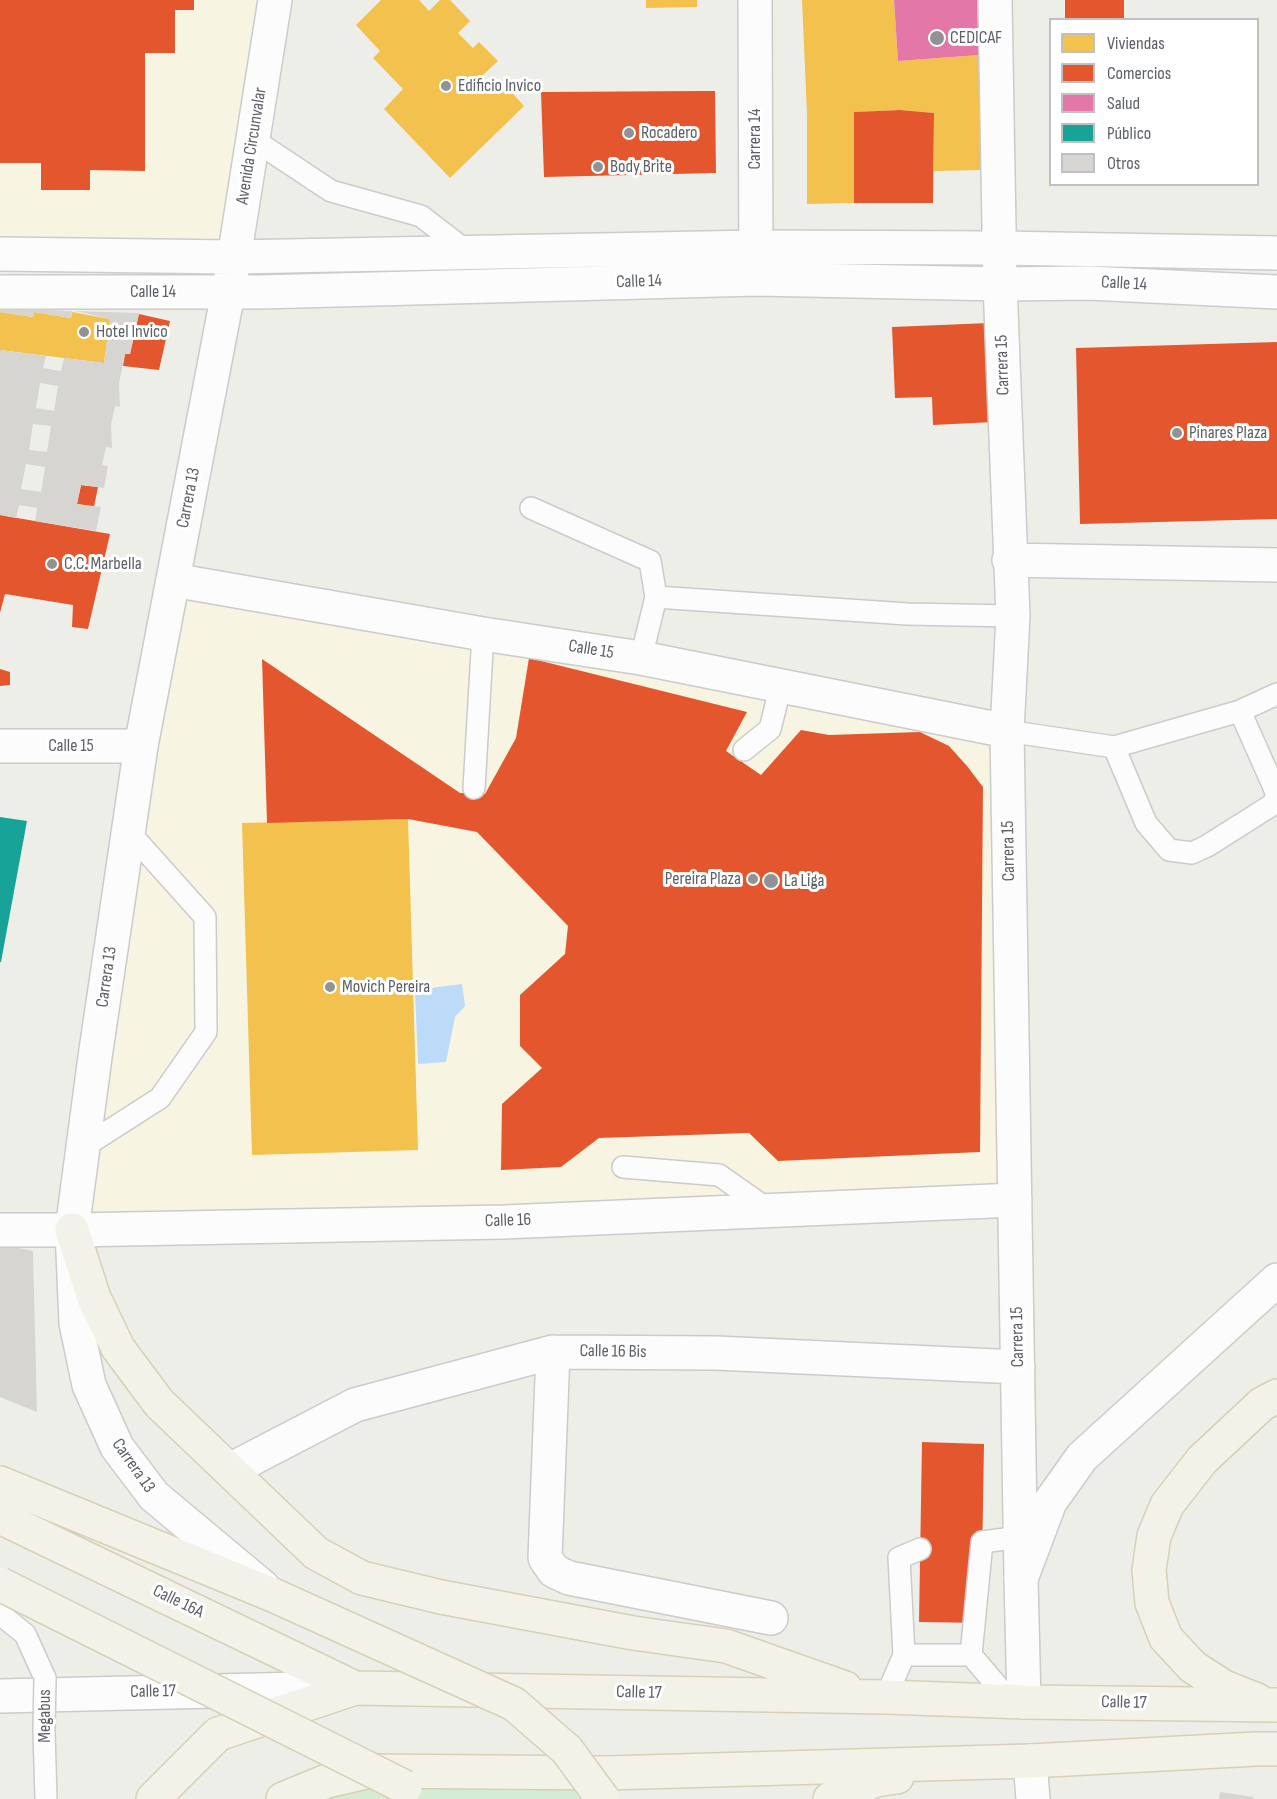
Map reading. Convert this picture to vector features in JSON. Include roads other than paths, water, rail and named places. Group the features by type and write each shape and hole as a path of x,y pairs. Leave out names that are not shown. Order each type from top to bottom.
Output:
{"main road":[{"path":"72,1230 94,1298 118,1348 159,1403 316,1553 362,1578 441,1598 633,1633 726,1646 879,1697"},
{"path":"1275,1706 1224,1687 1193,1667 1166,1638 1152,1603 1149,1570 1154,1536 1167,1505 1202,1460 1262,1404 1277,1396"},
{"path":"0,1483 273,1595 514,1704 567,1750 603,1799"},
{"name":"Calle 16A","path":"0,1517 355,1688"},
{"path":"0,1584 411,1793"},
{"path":"153,1799 218,1734 355,1688"},
{"name":"Calle 17","path":"355,1688 1275,1706"},
{"path":"283,1799 327,1781 371,1771 608,1773 1030,1761 1270,1751"},
{"path":"830,1799 876,1780 1030,1761"}],"street":[{"name":"Avenida Circunvalar","path":"228,292 275,0"},
{"name":"Carrera 14","path":"755,0 756,263"},
{"name":"Carrera 15","path":"995,0 1000,284 1009,560 1013,616 1007,731 1021,1537 1017,1702"},
{"path":"0,237 96,256"},
{"path":"1140,250 1277,242"},
{"name":"Calle 14","path":"0,292 228,292 1001,248 1277,253"},
{"name":"Calle 14","path":"0,254 234,257 469,253 756,263 1000,284 1088,283 1277,292"},
{"name":"Carrera 13","path":"228,292 141,746 72,1230 76,1323 88,1385 117,1447 154,1496 273,1595"},
{"path":"1009,560 1277,566"},
{"name":"Calle 15","path":"173,580 641,658 1007,731"},
{"name":"Calle 15","path":"0,746 141,746"},
{"name":"Calle 16","path":"0,1230 504,1222 1015,1200"},
{"path":"1021,1579 1050,1502 1082,1457 1277,1280"},
{"path":"553,1352 545,1558 554,1571 569,1578 771,1618"},
{"name":"Calle 16 Bis","path":"230,1470 355,1405 553,1352 716,1353 1018,1367"},
{"name":"Calle 17","path":"0,1696 355,1688"},
{"path":"1030,1761 1033,1799"}],"lane":[{"path":"254,140 331,190 421,216 469,253"},
{"path":"531,508 650,561 656,597 641,658"},
{"path":"656,597 907,614 1013,616"},
{"path":"474,788 483,633"},
{"path":"744,750 770,729 781,685"},
{"path":"1007,731 1114,747 1240,711 1277,694"},
{"path":"1114,747 1146,823 1169,850 1192,853 1272,805 1275,800 1276,792 1240,711"},
{"path":"82,1148 159,1098 206,1032 205,917 128,831"},
{"path":"622,1167 719,1175 769,1210"},
{"path":"971,1656 982,1542 1021,1537"},
{"path":"879,1697 904,1655 899,1558 920,1549"},
{"name":"Megabus","path":"0,1614 26,1634 45,1678 46,1799"},
{"path":"904,1655 971,1656 1017,1702"}],"water":[{"path":"462,984 465,1006 455,1017 446,1062 418,1064 415,990"}],"place":[{"name":"CEDICAF","path":"937,38"},
{"name":"Edificio Invico","path":"446,86"},
{"name":"Rocadero","path":"629,133"},
{"name":"Body Brite","path":"598,167"},
{"name":"Hotel Invico","path":"84,332"},
{"name":"Pinares Plaza","path":"1177,433"},
{"name":"C.C. Marbella","path":"52,564"},
{"name":"Pereira Plaza","path":"753,879"},
{"name":"La Liga","path":"771,881"},
{"name":"Movich Pereira","path":"330,987"}]}
